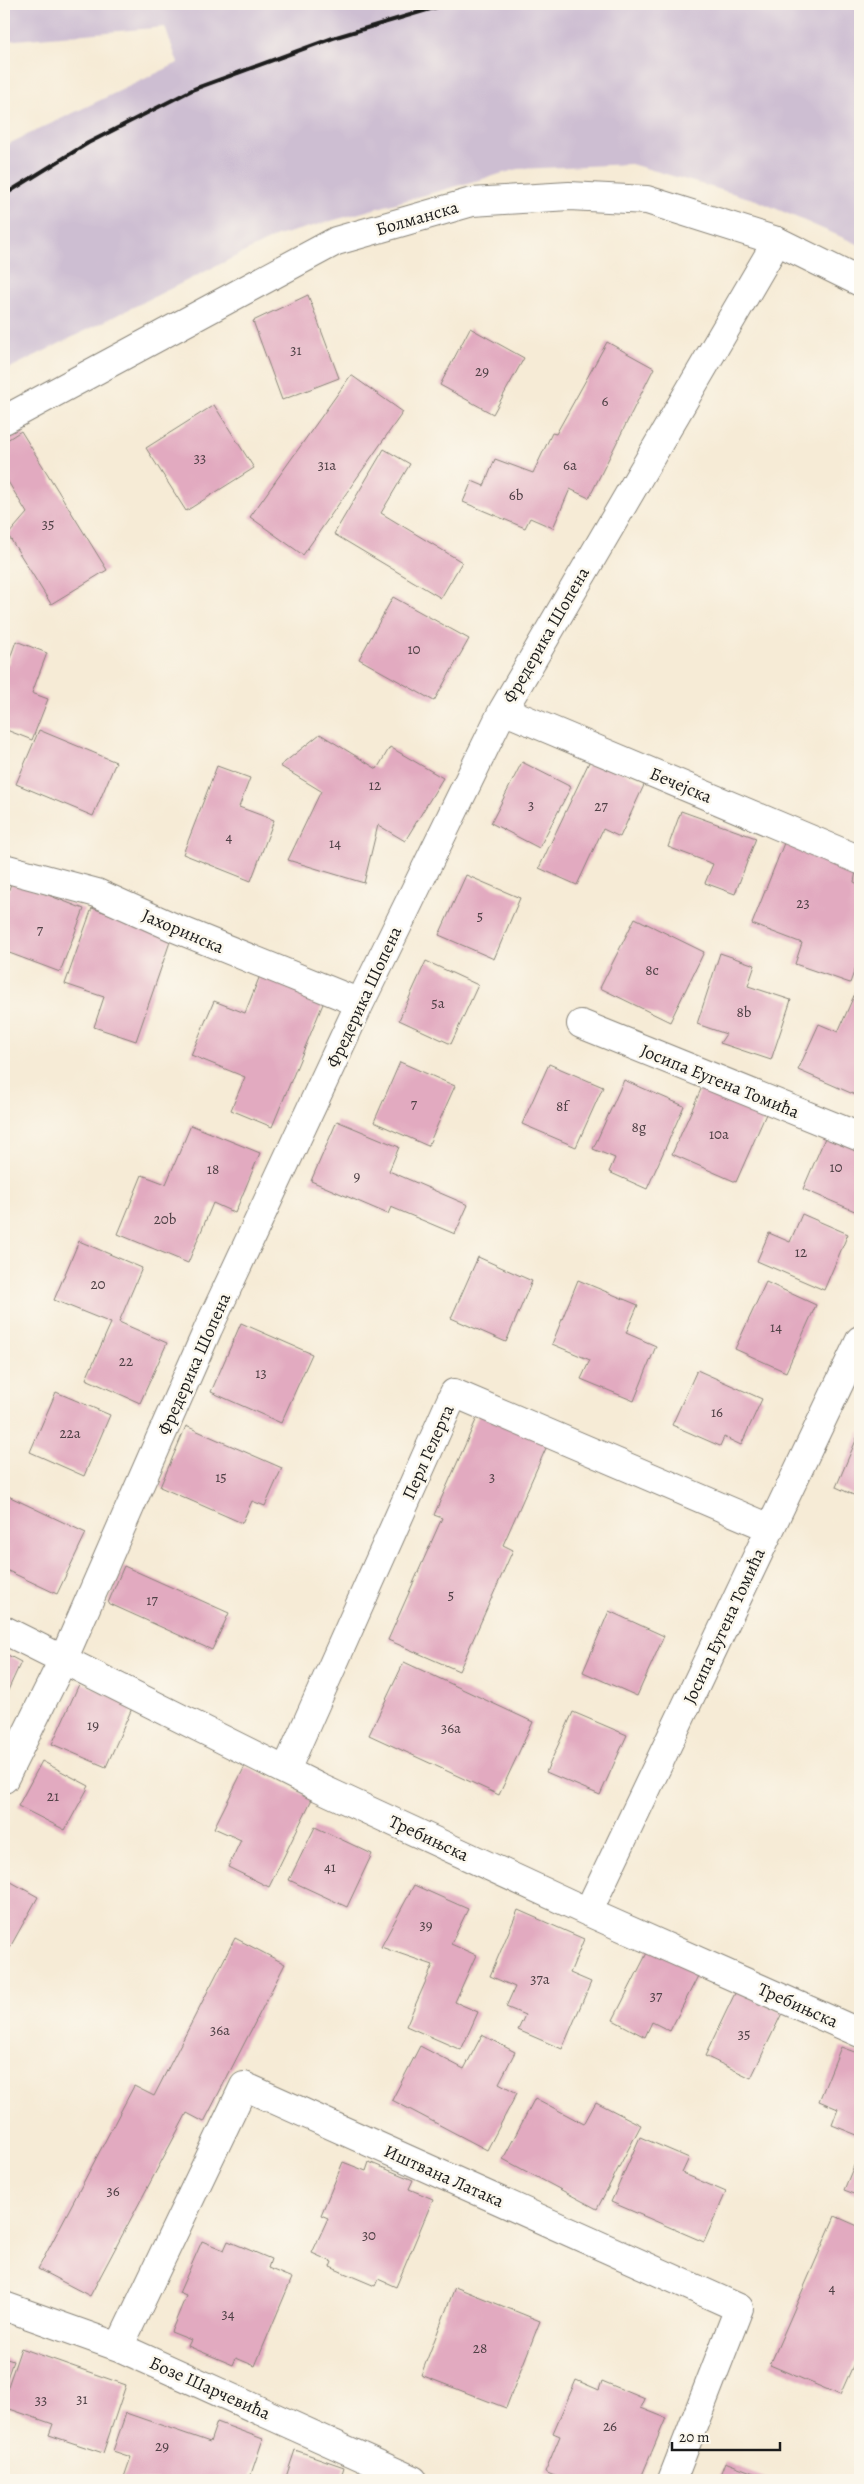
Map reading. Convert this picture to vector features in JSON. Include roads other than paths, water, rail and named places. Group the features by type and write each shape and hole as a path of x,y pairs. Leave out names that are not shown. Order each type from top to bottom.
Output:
{"street":[{"name":"Болманска","path":"4,420 336,241 472,202 569,196 647,200 777,241 860,282"},
{"name":"Фредерика Шопена","path":"4,1779 63,1660 208,1329 360,1003 503,710 777,241"},
{"name":"Бечејска","path":"503,710 860,860"},
{"name":"Јахоринска","path":"4,868 97,894 175,928 360,1003"},
{"name":"Јосипа Еугена Томића","path":"580,1024 860,1137"},
{"name":"Јосипа Еугена Томића","path":"588,1912 860,1340"},
{"name":"Перл Гелерта","path":"286,1770 454,1393 770,1528"},
{"name":"Требињска","path":"4,1630 250,1755 286,1770 318,1787 588,1912 860,2033"},
{"name":"Иштвана Латака","path":"119,2347 244,2086 740,2308 672,2480"},
{"name":"Бозе Шарчевића","path":"4,2306 119,2347 413,2480"}],"railway":[{"path":"4,195 88,143 194,89 333,38 447,4"}]}
